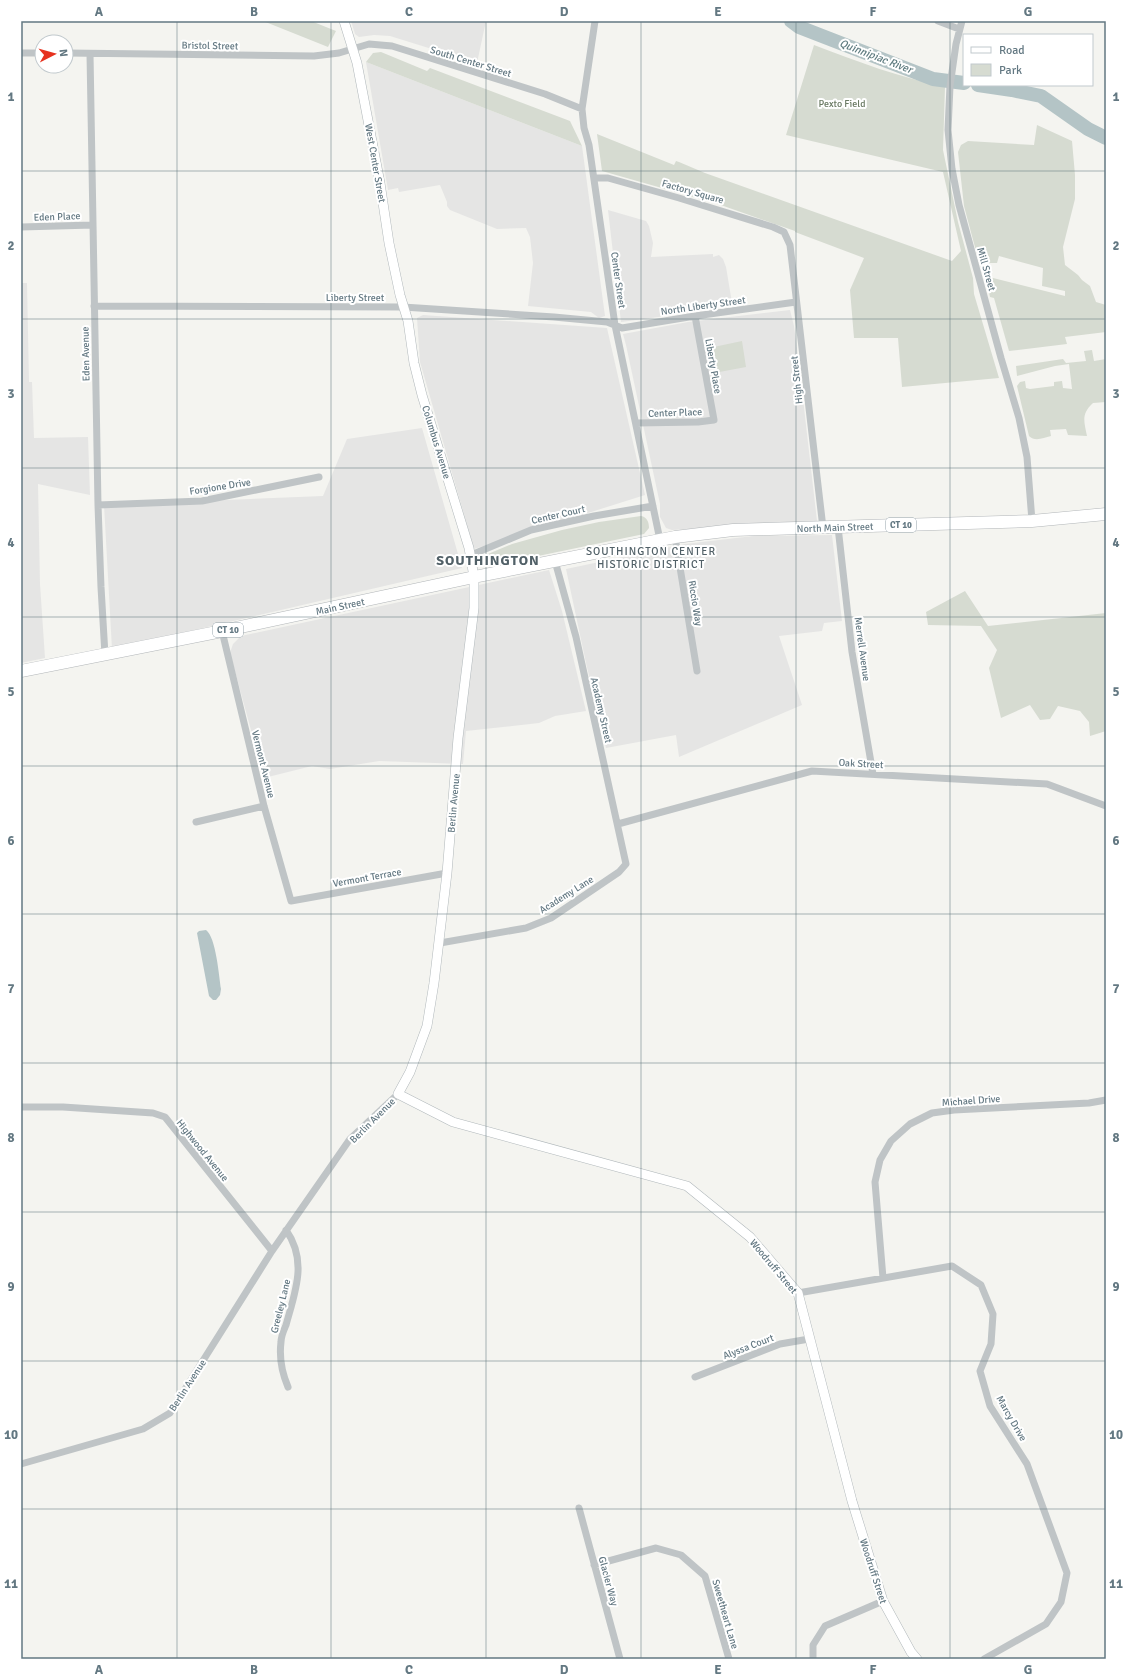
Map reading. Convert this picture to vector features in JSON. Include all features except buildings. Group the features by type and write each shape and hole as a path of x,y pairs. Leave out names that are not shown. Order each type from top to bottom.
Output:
{"highway":[{"name":"North Main Street","path":"660,540 733,530 1032,521 1106,514"},
{"name":"Main Street","path":"21,671 660,540"}],"street":[{"name":"West Center Street","path":"344,21 357,63 389,243 403,307"},
{"name":"Center Street","path":"595,21 582,109 594,178 614,325 654,506 660,540"},
{"path":"938,21 959,29"},
{"name":"Mill Street","path":"962,21 959,29 950,86 949,136 952,169 959,205 1019,418 1027,457 1032,521"},
{"name":"South Center Street","path":"353,49 369,44 392,46 545,94 582,109"},
{"name":"Bristol Street","path":"74,53 314,56 339,53 353,49"},
{"path":"21,53 34,53"},
{"name":"Eden Avenue","path":"90,54 100,587 105,655"},
{"name":"Factory Square","path":"594,178 608,178 680,198 773,226 784,232"},
{"name":"Eden Place","path":"21,227 93,225"},
{"name":"High Street","path":"784,232 790,245 823,528"},
{"name":"North Liberty Street","path":"614,325 622,328 796,302"},
{"name":"Liberty Street","path":"94,306 403,307 554,317 607,322 614,325"},
{"name":"Columbus Avenue","path":"403,307 408,321 414,363 422,396 471,555 474,577"},
{"name":"Liberty Place","path":"695,316 714,420"},
{"name":"Center Place","path":"636,423 698,422 714,420"},
{"name":"Forgione Drive","path":"98,505 202,501 319,478"},
{"name":"Center Court","path":"471,555 531,530 594,516 654,506"},
{"name":"Merrell Avenue","path":"838,527 852,652 873,774"},
{"name":"Riccio Way","path":"675,537 697,671"},
{"name":"Academy Street","path":"556,561 576,637 626,864"},
{"name":"Berlin Avenue","path":"21,1464 143,1429 170,1413 272,1251 350,1139 398,1094 410,1072 427,1026 440,943 458,738 474,608 474,577"},
{"name":"Vermont Avenue","path":"222,631 264,806 291,901"},
{"name":"Oak Street","path":"618,824 812,771 1046,784 1106,806"},
{"path":"196,822 264,806"},
{"name":"Academy Lane","path":"440,943 526,928 551,918 619,872 626,864"},
{"name":"Vermont Terrace","path":"291,901 446,873"},
{"name":"Woodruff Street","path":"398,1094 453,1122 687,1186 750,1237 798,1293 852,1501 883,1601 911,1652 917,1659"},
{"name":"Michael Drive","path":"883,1278 875,1182 880,1160 891,1141 910,1124 932,1113 954,1110 1089,1103 1106,1100"},
{"name":"Highwood Avenue","path":"21,1107 63,1107 152,1113 164,1118 272,1251"},
{"name":"Greeley Lane","path":"286,1230 293,1239 297,1251 298,1272 281,1342 282,1372 288,1387"},
{"name":"Marcy Drive","path":"798,1293 952,1266 981,1285 993,1314 991,1344 980,1372 990,1406 1027,1464 1067,1573 1061,1602 1046,1624 984,1659"},
{"name":"Alyssa Court","path":"695,1377 780,1344 809,1339"},
{"name":"Glacier Way","path":"579,1508 620,1659"},
{"name":"Sweetheart Lane","path":"594,1565 656,1548 681,1555 705,1576 729,1659"},
{"path":"813,1659 813,1645 825,1626 883,1601"}],"shaded area":[{"path":"351,21 486,21 477,63 390,36 374,35 359,37 355,34"},
{"path":"366,62 582,146 605,316 599,318 591,312 528,306 533,263 530,237 526,228 497,229 450,210 447,206 447,202 440,185 399,192 398,188 388,190"},
{"path":"608,210 646,221 649,226 653,243 651,257 713,254 713,257 719,255 723,259 726,267 732,303 666,316 621,322"},
{"path":"21,283 27,283 29,382 32,382 34,438 88,437 90,495 38,484 40,584 45,658 21,663"},
{"path":"790,310 794,326 799,364 817,521 672,530 666,528 660,517 660,504 623,334 688,322"},
{"path":"423,315 607,328 645,495 474,549 420,362 417,318"},
{"path":"422,428 462,568 112,649 104,505 323,496 347,439"},
{"path":"832,535 842,621 824,623 822,631 779,636 802,705 679,757 676,735 606,748 566,569 685,544 753,536"},
{"path":"549,570 562,611 586,711 555,716 539,723 466,731 463,764 379,761 330,769 312,766 264,778 230,653 233,644 241,636"},
{"path":"206,930 215,948 218,966 221,989 220,995 216,1000 213,1000 209,996 197,933 199,931"}],"green space":[{"path":"263,21 311,21 336,31 328,47"},
{"name":"Pexto Field","path":"814,45 879,69 911,79 945,87 943,150 958,222 973,278 974,294 999,378 902,387 898,338 854,338 850,290 864,258 795,231 718,204 602,171 597,134 674,165 676,161 679,162 705,173 952,261 961,251 943,172 786,135"},
{"path":"381,52 427,71 430,68 570,121 582,146 366,62 373,53"},
{"path":"1037,125 1072,141 1075,175 1075,199 1063,247 1065,265 1090,286 1096,302 1106,305 1106,332 1065,337 1067,344 1009,351 994,298 990,297 985,276 1065,296 1065,291 1042,286 1043,268 999,256 997,263 986,263 976,251 964,206 958,152 961,145 968,141 1034,145"},
{"path":"742,341 746,367 714,373 709,348"},
{"path":"1092,350 1094,361 1106,359 1106,402 1093,403 1085,414 1084,422 1087,436 1068,435 1066,429 1050,430 1051,436 1036,439 1031,438 1029,436 1017,386 1020,382 1025,381 1026,388 1030,389 1054,386 1054,382 1062,381 1063,388 1072,389 1069,364 1017,376 1016,366 1063,359 1066,363 1086,361 1084,351"},
{"path":"641,516 647,520 649,524 649,528 644,534 490,566 486,564 485,558 488,554 512,544 562,530 599,522"},
{"path":"965,591 988,626 1106,613 1106,731 1090,736 1089,722 1080,711 1058,706 1050,719 1040,720 1030,705 1001,718 989,668 997,650 981,626 928,625 926,612"}],"waterway":[{"name":"Quinnipiac River","path":"791,21 799,27 933,79 963,83"},
{"name":"Quinnipiac River","path":"985,86 1041,96 1088,129 1106,138"}],"district":[{"name":"SOUTHINGTON CENTER HISTORIC DISTRICT","path":"651,557"},
{"name":"SOUTHINGTON","path":"488,560"}]}
